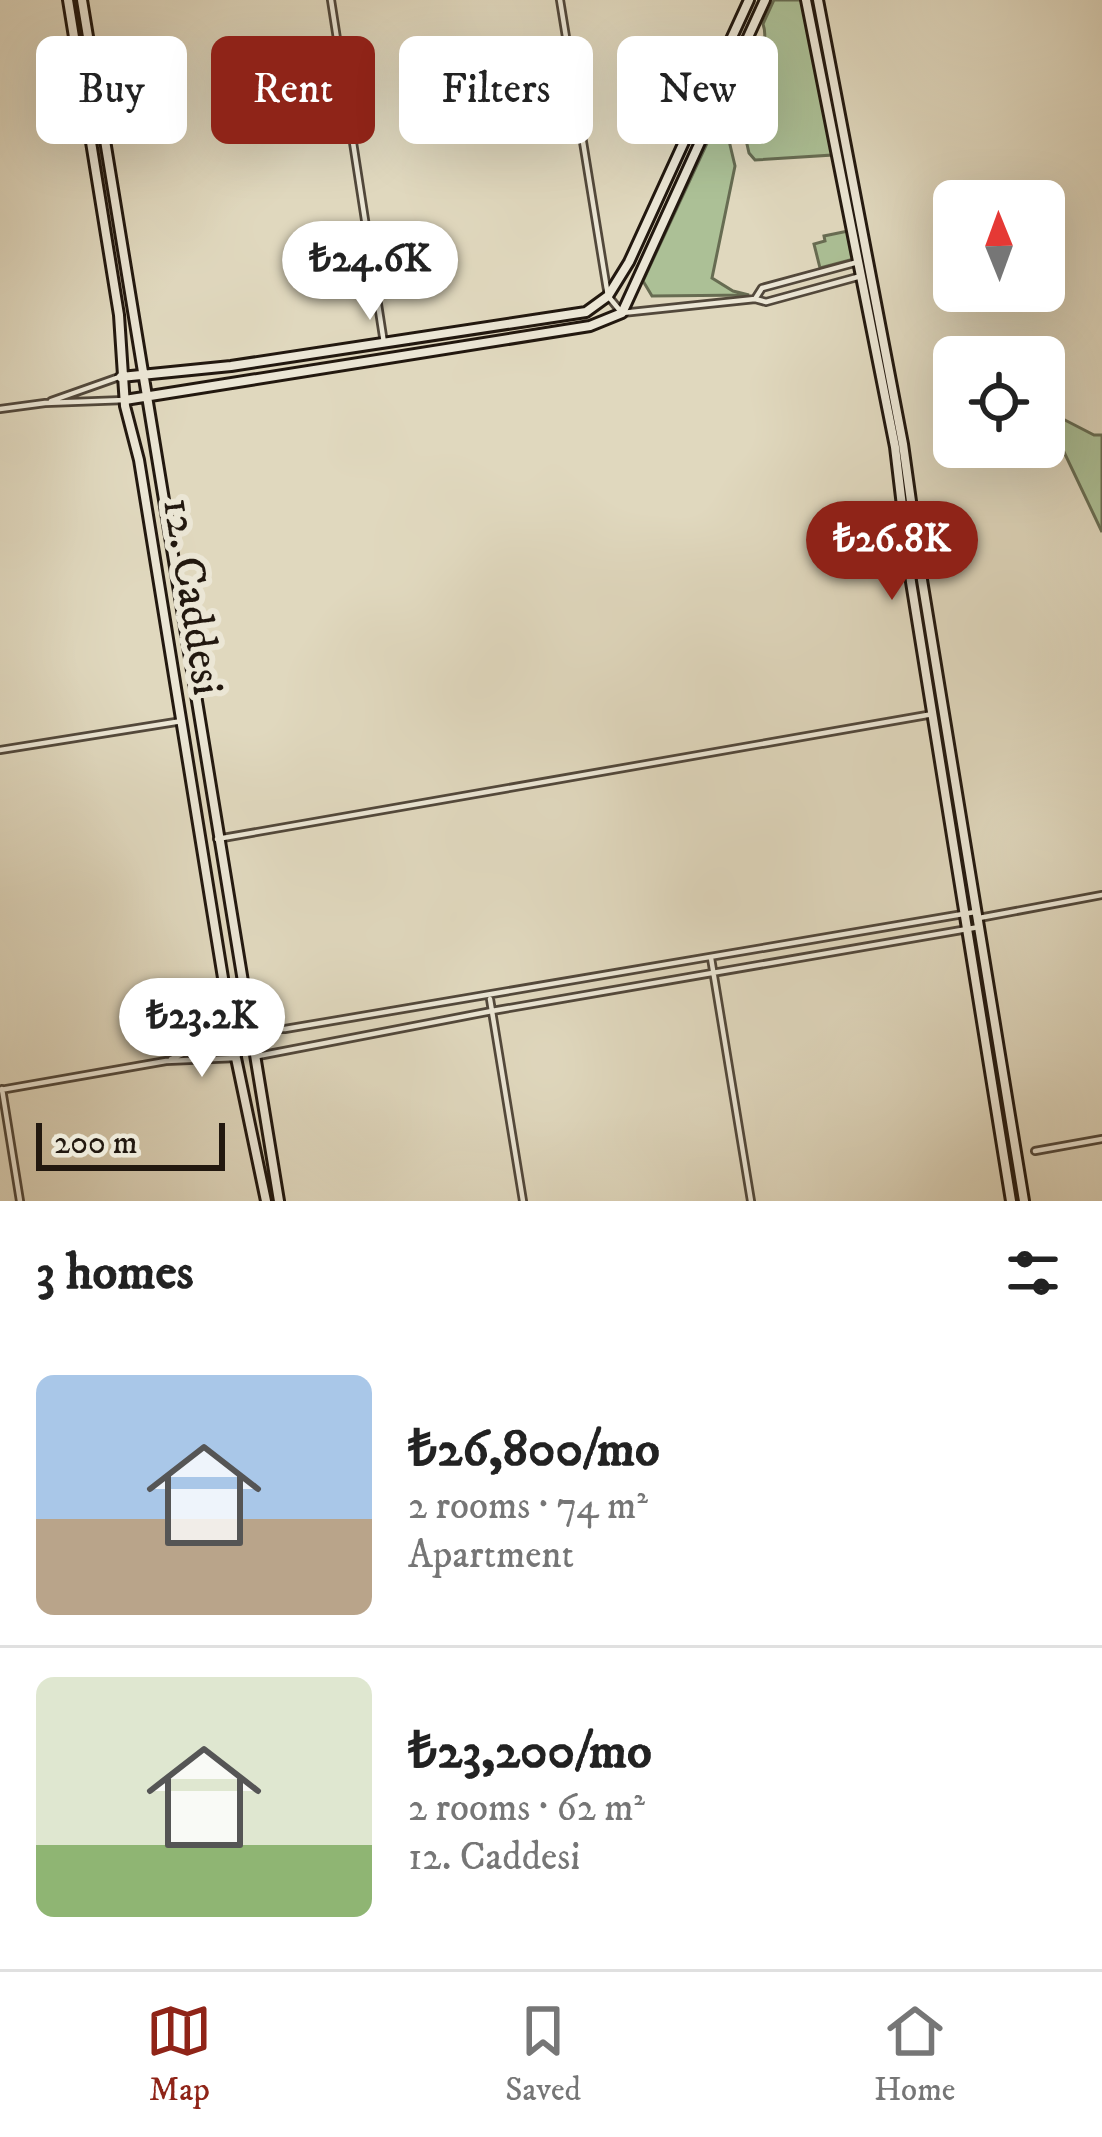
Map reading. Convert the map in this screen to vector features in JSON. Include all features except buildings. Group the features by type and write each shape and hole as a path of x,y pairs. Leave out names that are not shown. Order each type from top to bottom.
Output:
{"street":[{"name":"12. Caddesi","path":"68,0 119,315 124,400 139,460 236,1058 266,1201"},
{"name":"12. Caddesi","path":"82,0 279,1201"},
{"path":"331,0 387,356"},
{"path":"560,0 608,296 622,313"},
{"path":"45,403 122,376 231,366 586,313 608,296 629,262 749,0"},
{"path":"622,313 766,0"},
{"path":"806,0 895,447 964,929 1011,1201"},
{"path":"818,0 903,444 1024,1201"},
{"path":"755,299 762,288 858,262"},
{"path":"0,409 146,398 590,326 622,313 755,299 766,302 861,276"},
{"path":"218,839 932,714"},
{"path":"0,750 182,721"},
{"path":"20,1201 1,1089 166,1061 258,1056 964,929 979,919 1102,896"},
{"path":"166,1061 253,1029 284,1029 490,997 963,914 979,919"},
{"path":"711,957 751,1201"},
{"path":"490,997 524,1201"},
{"path":"996,1113 1009,1111"},
{"path":"1035,1151 1102,1139"}],"green space":[{"path":"774,0 802,0 832,155 755,160 749,153 747,144 778,144 778,36 765,36 763,24"},
{"path":"707,144 730,144 735,166 712,278 749,295 652,296 643,281"},
{"path":"848,231 854,259 820,268 814,244 825,241 824,236"},
{"path":"1065,420 1102,435 1102,532 1065,454"}]}
